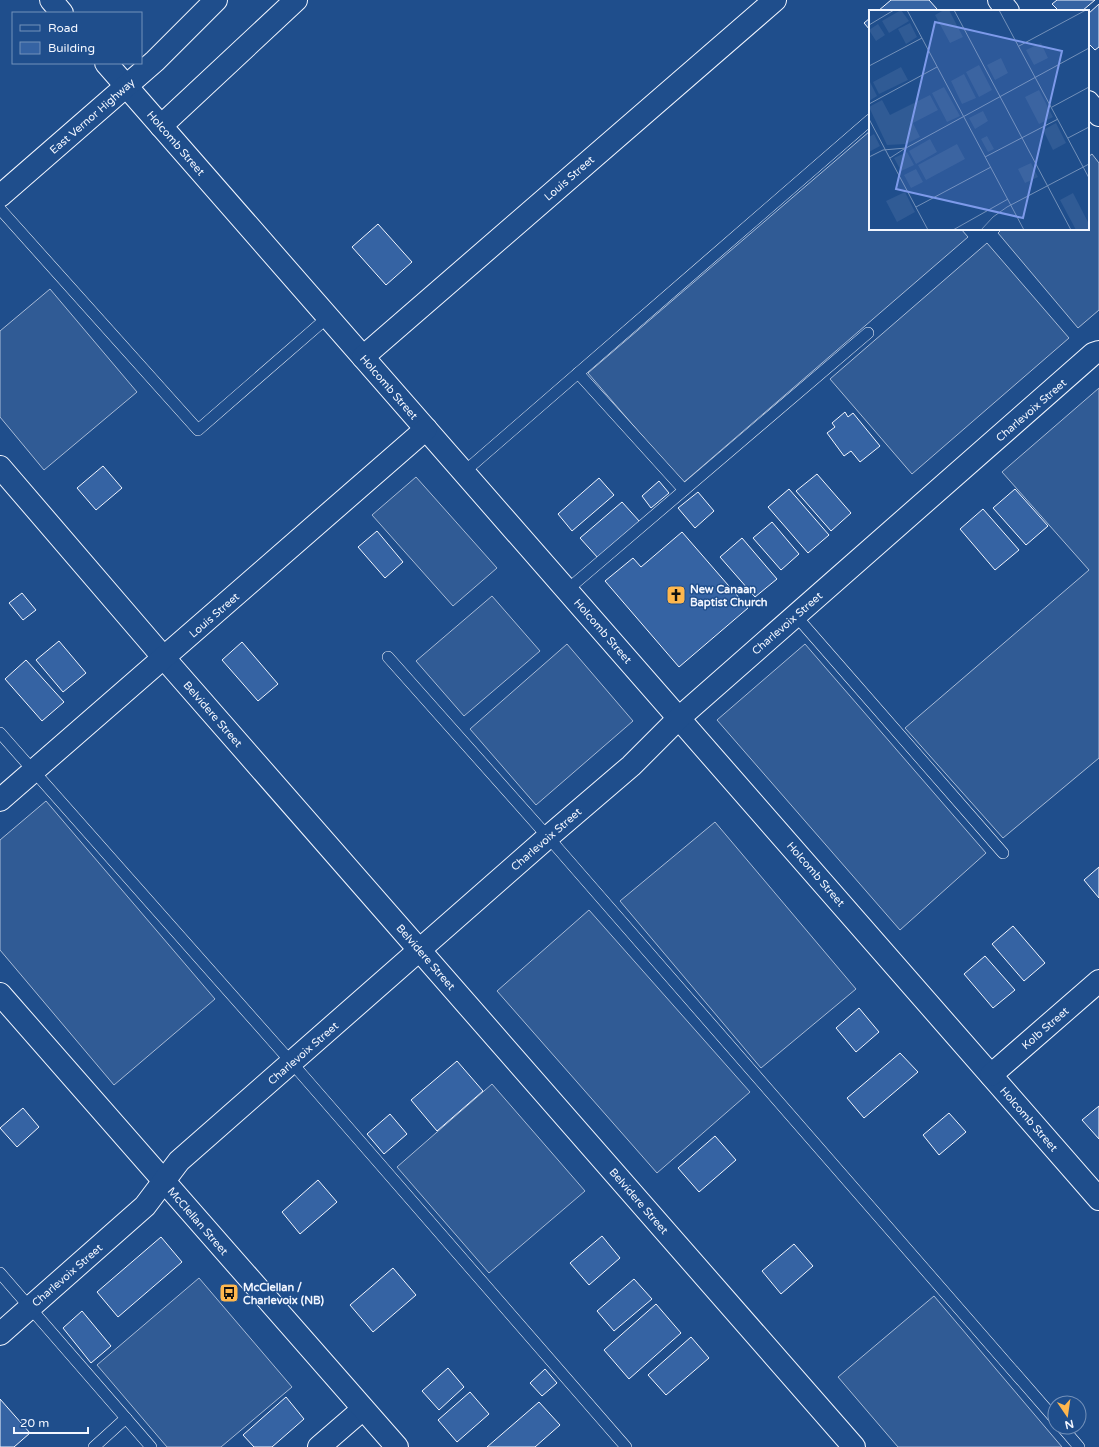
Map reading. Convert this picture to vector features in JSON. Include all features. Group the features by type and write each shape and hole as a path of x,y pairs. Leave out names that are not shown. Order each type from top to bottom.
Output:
{"street":[{"path":"51,0 61,12"},
{"name":"East Vernor Highway","path":"0,196 156,61 216,0"},
{"path":"161,126 296,0"},
{"name":"Louis Street","path":"363,357 775,0"},
{"path":"999,0 1007,10"},
{"name":"Holcomb Street","path":"107,64 1099,1199"},
{"path":"1089,103 1099,115"},
{"name":"Charlevoix Street","path":"0,1334 145,1206 179,1161 631,766 679,718 1097,352"},
{"name":"Louis Street","path":"0,800 426,429"},
{"name":"Belvidere Street","path":"0,467 164,658 854,1447"},
{"name":"Kolb Street","path":"991,1075 1099,981"},
{"name":"McClellan Street","path":"0,994 397,1447"},
{"path":"319,1447 363,1409"}],"lane":[{"path":"464,472 869,121"},
{"path":"0,209 198,430 328,318"},
{"path":"567,590 868,333"},
{"path":"578,373 684,490"},
{"path":"796,616 1003,853"},
{"path":"388,657 548,837 1047,1411"},
{"path":"0,733 292,1063 626,1447"},
{"path":"0,1273 151,1447"},
{"path":"94,1447 126,1418"},
{"path":"1069,1435 1079,1447"}],"shaded area":[{"path":"869,132 869,230 962,230 968,237 683,483 588,373"},
{"path":"1092,154 1099,163 1099,310 1078,328 998,233 1001,230 1089,230 1089,156"},
{"path":"987,243 1069,338 912,474 830,379"},
{"path":"50,289 137,392 44,470 0,417 0,331"},
{"path":"1099,388 1099,758 1003,838 905,728 1089,570 1002,472"},
{"path":"416,477 497,568 453,606 372,515"},
{"path":"492,596 540,651 464,716 416,661"},
{"path":"567,644 633,721 536,805 470,729"},
{"path":"805,644 986,853 900,930 717,720"},
{"path":"46,801 215,999 114,1085 0,950 0,840"},
{"path":"715,822 856,989 761,1068 620,901"},
{"path":"589,910 750,1092 657,1173 497,991"},
{"path":"492,1084 585,1191 489,1273 397,1167"},
{"path":"199,1278 292,1387 221,1447 167,1447 97,1365"},
{"path":"934,1296 1047,1429 1047,1435 1052,1435 1062,1447 898,1447 838,1377"}],"building":[{"path":"891,0 929,0 937,9 936,10 879,10"},
{"path":"1057,0 1095,0 1083,10 1058,10 1052,4"},
{"path":"1099,4 1099,47 1095,50 1089,44 1089,13"},
{"path":"869,19 869,29 864,23"},
{"path":"378,224 412,262 386,285 352,247"},
{"path":"845,412 848,417 853,413 880,446 860,462 851,451 844,456 827,433 835,427 832,423"},
{"path":"103,466 122,488 96,510 77,488"},
{"path":"817,474 851,513 831,531 796,491"},
{"path":"599,478 614,495 572,531 558,514"},
{"path":"659,481 669,493 651,508 642,496"},
{"path":"789,489 829,535 808,553 768,507"},
{"path":"1015,489 1048,526 1026,545 993,508"},
{"path":"698,492 714,511 695,528 678,508"},
{"path":"622,502 640,522 598,558 580,538"},
{"path":"983,509 1019,550 995,570 960,529"},
{"path":"772,522 799,554 781,570 753,538"},
{"path":"377,531 403,562 385,578 358,547"},
{"name":"New Canaan Baptist Church","path":"682,532 748,608 679,667 605,581 633,558 641,567"},
{"path":"742,538 777,579 755,597 720,557"},
{"path":"22,593 36,610 23,620 9,603"},
{"path":"59,641 86,673 63,692 36,660"},
{"path":"242,642 278,684 258,701 222,660"},
{"path":"26,660 64,702 42,721 5,679"},
{"path":"1099,867 1099,898 1084,880"},
{"path":"1013,926 1045,963 1024,981 992,944"},
{"path":"985,956 1015,990 993,1008 964,974"},
{"path":"859,1008 879,1032 856,1052 836,1028"},
{"path":"900,1053 918,1072 864,1118 847,1098"},
{"path":"457,1061 483,1091 437,1131 411,1100"},
{"path":"1099,1106 1099,1139 1082,1120"},
{"path":"23,1108 39,1127 17,1147 0,1128"},
{"path":"949,1113 966,1132 939,1155 923,1135"},
{"path":"390,1114 407,1134 384,1154 367,1134"},
{"path":"715,1136 736,1160 699,1192 678,1168"},
{"path":"318,1180 337,1202 300,1234 282,1212"},
{"path":"602,1236 620,1258 589,1285 570,1263"},
{"path":"161,1237 182,1262 118,1317 97,1292"},
{"path":"794,1244 813,1266 781,1294 762,1271"},
{"path":"393,1268 416,1295 373,1332 350,1305"},
{"path":"634,1279 652,1299 614,1331 597,1311"},
{"path":"656,1304 681,1333 629,1379 604,1350"},
{"path":"82,1311 111,1346 91,1363 63,1328"},
{"path":"691,1337 709,1358 666,1395 648,1375"},
{"path":"448,1368 464,1387 439,1410 422,1391"},
{"path":"545,1369 557,1383 542,1396 530,1383"},
{"path":"470,1392 489,1414 457,1442 438,1420"},
{"path":"286,1397 304,1419 272,1447 254,1447 243,1435"},
{"path":"0,1399 30,1433 14,1447 0,1447"},
{"path":"539,1402 560,1425 535,1447 487,1447"}],"place":[{"name":"New Canaan Baptist Church","path":"676,595"},
{"name":"McClellan / Charlevoix (NB)","path":"229,1293"}]}
